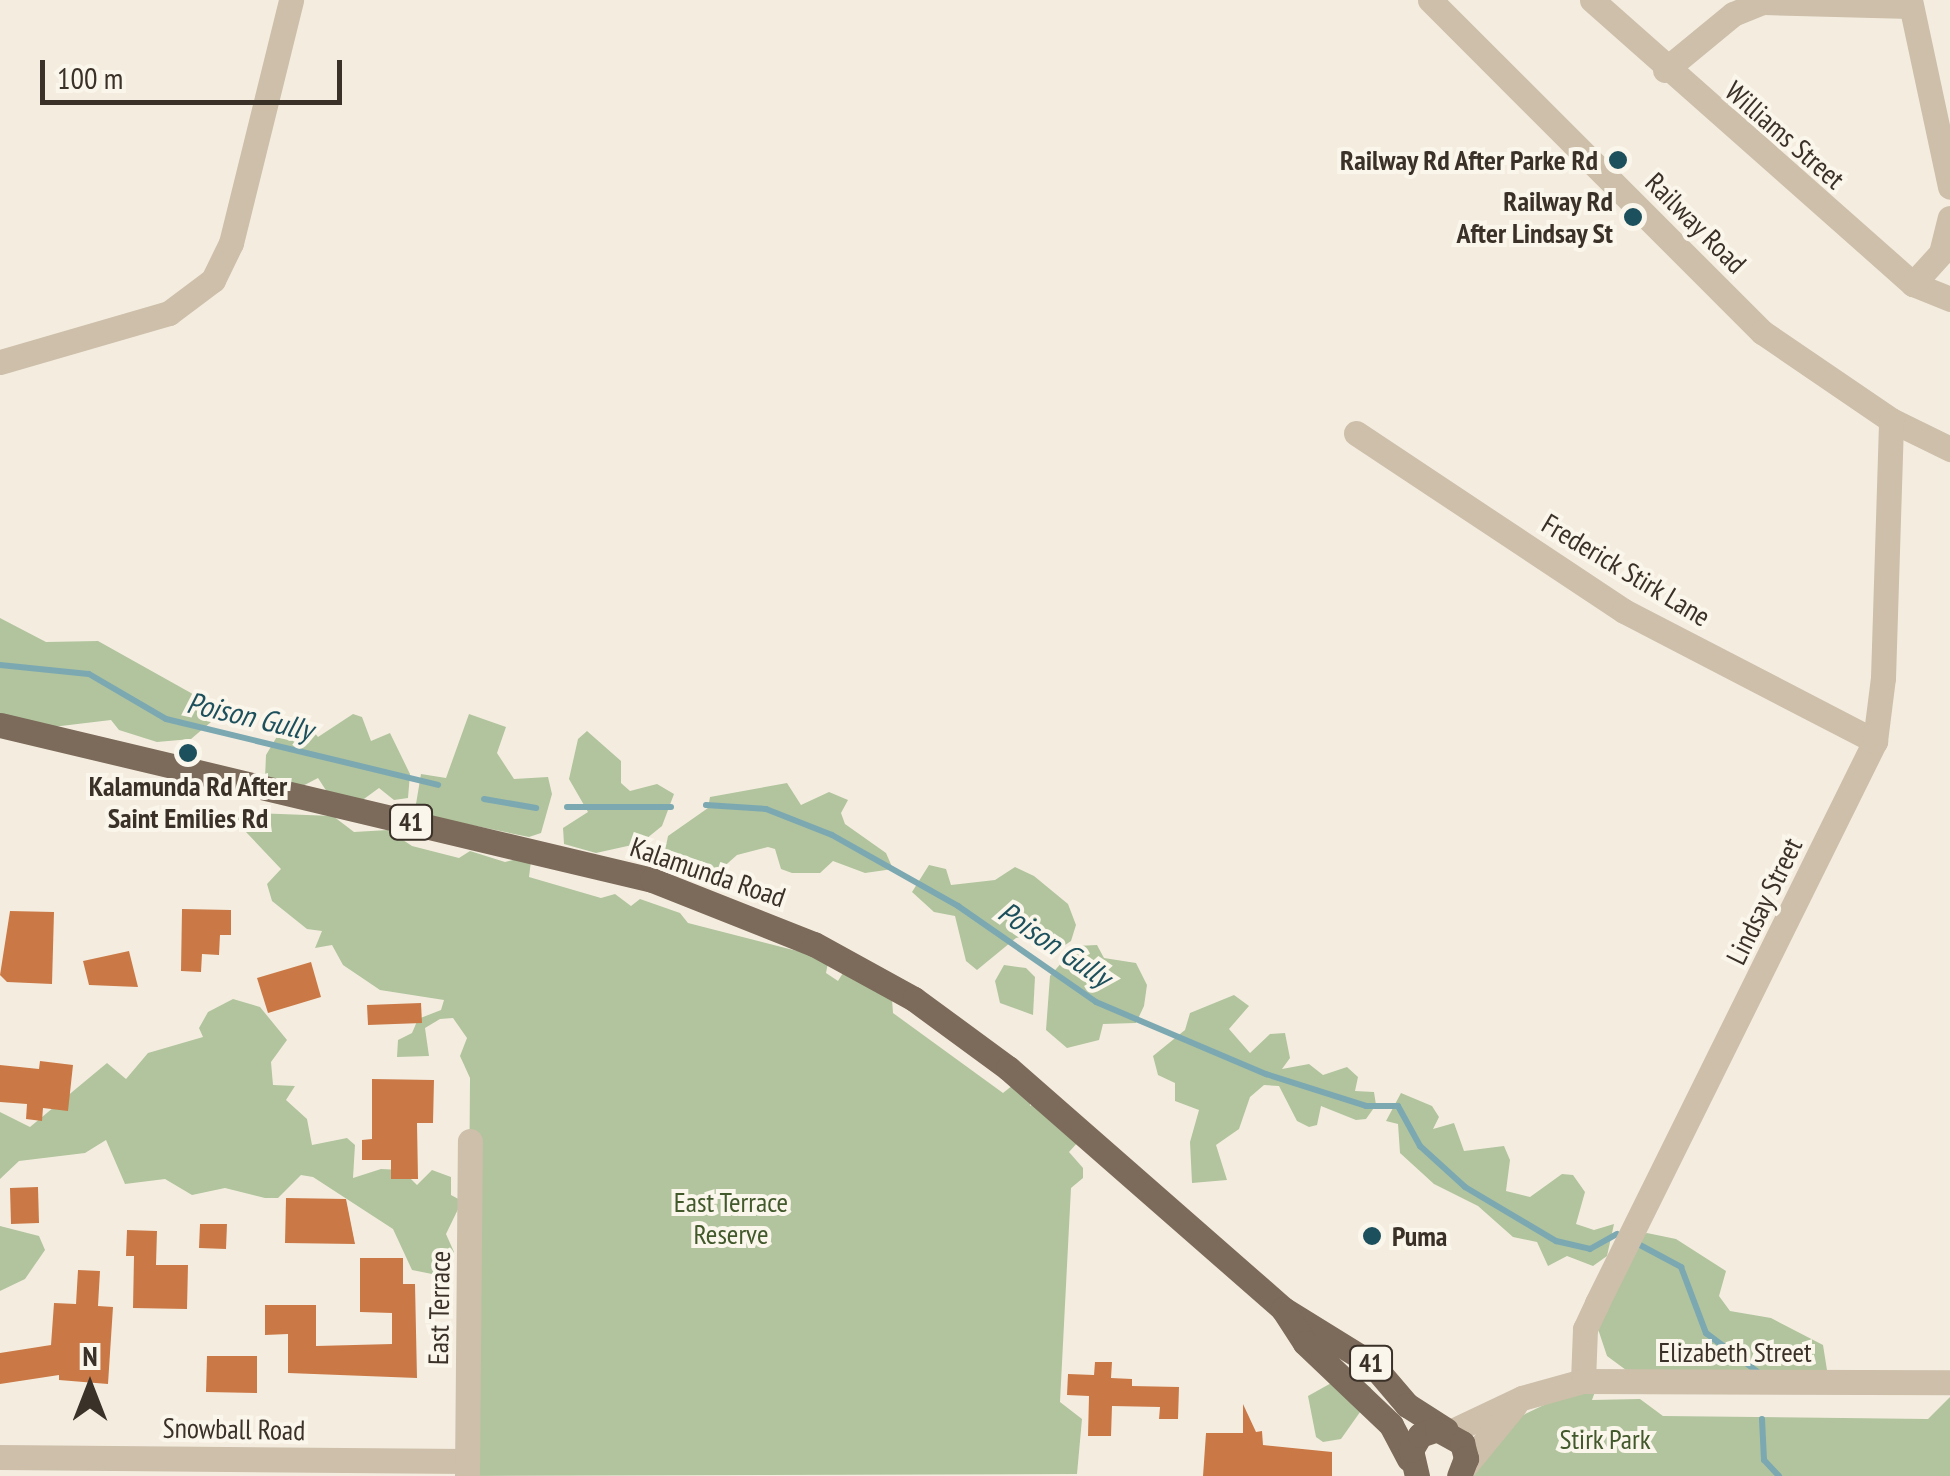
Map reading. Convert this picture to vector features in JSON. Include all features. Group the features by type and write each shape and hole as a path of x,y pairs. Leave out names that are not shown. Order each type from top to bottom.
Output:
{"main road":[{"name":"Kalamunda Road","path":"0,726 652,880 786,930 956,1028 1284,1309 1372,1364 1395,1395 1448,1431"},
{"name":"Kalamunda Road","path":"1284,1309 1305,1343 1392,1425 1409,1469"},
{"name":"41","path":"1409,1469 1420,1435 1448,1431"},
{"path":"1448,1431 1462,1443 1464,1472"}],"street":[{"path":"0,362 169,313 213,280 230,242 292,0"},
{"name":"Railway Road","path":"1430,0 1762,332 1892,420 1950,448"},
{"name":"Williams Street","path":"1592,0 1665,70 1912,284 1950,298"},
{"path":"1665,70 1733,14 1763,2 1910,3 1950,187"},
{"path":"1912,284 1941,253 1950,218"},
{"name":"Lindsay Street","path":"1583,1380 1586,1329 1597,1303 1874,741 1883,678 1892,420"},
{"name":"Frederick Stirk Lane","path":"1356,433 1624,611 1874,741"},
{"name":"East Terrace","path":"467,1469 470,1141"},
{"name":"Elizabeth Street","path":"1448,1431 1522,1398 1583,1380 1950,1382"},
{"path":"1464,1472 1522,1398"},
{"name":"Snowball Road","path":"0,1457 467,1469"}],"green space":[{"path":"0,618 46,642 98,641 191,693 206,705 211,722 191,739 157,742 119,730 111,720 44,728 0,716"},
{"path":"353,714 362,717 371,741 390,733 410,774 408,798 394,800 379,788 357,804 329,795 318,778 293,791 265,778 266,755 288,718 306,722 318,737"},
{"path":"469,714 506,727 497,753 514,779 548,777 552,794 541,833 529,837 423,815 416,804 421,774 446,778"},
{"path":"587,731 621,761 621,783 630,791 657,784 674,794 662,826 641,843 596,853 564,844 563,828 588,812 569,779 578,739"},
{"path":"787,783 801,805 829,792 848,800 841,813 845,824 886,853 893,869 865,873 833,861 820,873 792,873 781,869 775,849 768,847 737,855 719,871 665,851 668,836 708,808 710,797"},
{"name":"East Terrace Reserve","path":"227,812 333,816 354,832 388,830 412,846 459,858 470,851 505,862 521,858 531,861 529,877 601,898 615,894 631,906 640,899 680,913 688,923 809,954 828,963 826,973 838,981 846,968 892,999 893,1013 1003,1093 1013,1085 1030,1092 1030,1106 1037,1102 1079,1141 1069,1152 1083,1168 1083,1178 1071,1188 1060,1402 1082,1419 1077,1474 467,1476 470,1078 460,1056 467,1038 453,1018 440,1019 425,1028 429,1056 397,1057 398,1040 412,1033 418,1019 441,1010 444,1000 380,990 343,965 332,945 315,948 322,931 307,929 272,901 267,884 281,869"},
{"path":"929,865 946,869 951,885 995,880 1015,867 1034,876 1068,904 1076,925 1071,941 1055,952 1037,949 1026,936 1016,938 977,970 966,961 955,916 934,912 912,892"},
{"path":"1097,945 1104,958 1136,963 1147,985 1144,1006 1136,1023 1103,1024 1099,1040 1067,1048 1046,1030 1050,976 1076,946"},
{"path":"1004,965 1026,968 1035,977 1033,1015 1000,1003 995,981"},
{"path":"1234,995 1249,1006 1229,1029 1250,1053 1270,1034 1285,1033 1290,1058 1282,1069 1309,1064 1323,1075 1347,1067 1358,1077 1355,1091 1374,1092 1376,1105 1366,1119 1356,1120 1321,1106 1317,1125 1309,1127 1297,1121 1279,1086 1264,1085 1250,1097 1239,1129 1216,1145 1227,1180 1192,1183 1190,1142 1199,1110 1175,1101 1175,1083 1158,1075 1153,1056 1185,1030 1190,1013"},
{"path":"233,999 260,1007 287,1040 271,1062 273,1085 295,1086 286,1100 307,1119 312,1145 347,1138 355,1145 353,1178 381,1169 402,1170 417,1185 432,1170 451,1177 451,1195 462,1201 446,1234 454,1252 437,1275 412,1270 393,1229 313,1177 301,1175 278,1198 225,1188 192,1195 165,1179 125,1184 106,1140 85,1153 19,1161 0,1179 0,1112 30,1127 107,1063 126,1079 148,1053 203,1037 199,1028 208,1012"},
{"path":"1401,1093 1432,1106 1439,1117 1433,1129 1454,1123 1464,1151 1504,1146 1510,1160 1506,1191 1530,1197 1562,1174 1573,1175 1585,1192 1576,1224 1594,1230 1614,1224 1607,1256 1593,1266 1567,1256 1548,1266 1537,1242 1513,1237 1478,1206 1434,1184 1400,1153 1398,1124 1386,1121"},
{"path":"0,1226 39,1236 45,1250 25,1279 0,1291"},
{"path":"1647,1233 1676,1239 1726,1271 1719,1296 1730,1311 1771,1318 1823,1345 1827,1370 1626,1370 1607,1356 1598,1329 1634,1237"},
{"path":"1351,1372 1371,1388 1370,1398 1341,1439 1323,1442 1316,1437 1308,1396"},
{"name":"Stirk Park","path":"1596,1389 1592,1400 1640,1399 1663,1416 1928,1419 1950,1397 1950,1476 1468,1476 1494,1429 1544,1405 1550,1396"}],"building":[{"path":"182,909 231,910 231,935 220,935 219,955 202,954 201,972 181,971"},
{"path":"10,911 54,912 52,984 7,982 0,975"},
{"path":"129,951 138,987 89,985 83,961"},
{"path":"311,962 321,997 268,1013 257,978"},
{"path":"421,1003 422,1023 368,1025 367,1005"},
{"path":"40,1061 73,1065 68,1111 43,1108 42,1121 26,1119 27,1104 0,1102 0,1065 39,1069"},
{"path":"372,1079 434,1080 433,1123 417,1123 418,1179 391,1179 391,1160 362,1160 362,1140 372,1139"},
{"path":"38,1187 39,1223 11,1224 10,1188"},
{"path":"286,1198 346,1199 355,1244 285,1243"},
{"path":"200,1224 227,1224 226,1249 199,1248"},
{"path":"127,1230 157,1231 156,1265 188,1265 187,1309 133,1308 134,1256 126,1256"},
{"path":"360,1258 403,1258 403,1284 415,1284 417,1378 288,1373 288,1334 265,1335 265,1305 316,1305 316,1346 392,1344 392,1313 360,1312"},
{"path":"78,1270 100,1271 98,1306 113,1307 108,1384 59,1380 59,1375 0,1384 0,1353 51,1345 54,1303 76,1304"},
{"path":"207,1356 257,1356 257,1393 206,1392"},
{"path":"1095,1362 1112,1362 1111,1378 1132,1379 1132,1386 1179,1387 1178,1419 1159,1419 1160,1407 1112,1406 1111,1436 1088,1436 1089,1396 1067,1395 1068,1374 1094,1375"},
{"path":"1243,1404 1256,1432 1262,1431 1263,1445 1332,1452 1332,1476 1203,1476 1206,1433 1243,1433"}],"waterway":[{"name":"Poison Gully","path":"0,665 89,674 166,719 438,785"},
{"path":"484,799 536,808"},
{"name":"Poison Gully","path":"706,805 766,809 832,835 958,906 1096,1002 1266,1074 1366,1106 1398,1106 1420,1146 1465,1187 1556,1241 1590,1249 1617,1234"},
{"name":"Poison Gully","path":"567,807 671,807"},
{"name":"Poison Gully","path":"1640,1245 1681,1267 1706,1333 1758,1372"},
{"path":"1762,1419 1764,1460 1779,1476"}],"place":[{"name":"Railway Rd After Parke Rd","path":"1618,160"},
{"name":"Railway Rd After Lindsay St","path":"1633,217"},
{"name":"Kalamunda Rd After Saint Emilies Rd","path":"188,753"},
{"name":"Puma","path":"1372,1236"}]}
